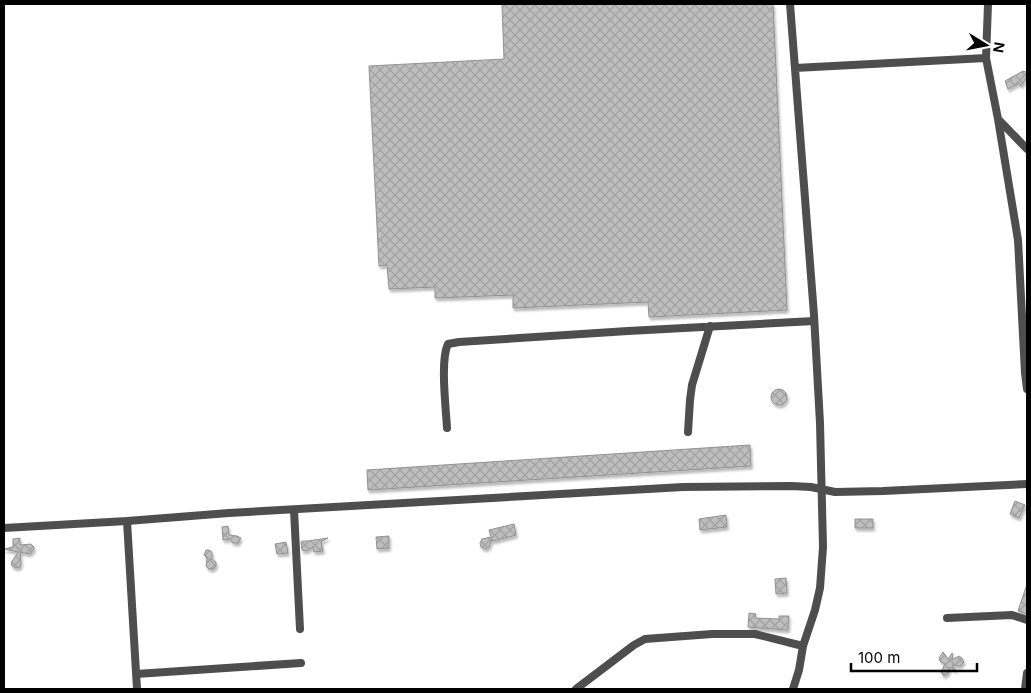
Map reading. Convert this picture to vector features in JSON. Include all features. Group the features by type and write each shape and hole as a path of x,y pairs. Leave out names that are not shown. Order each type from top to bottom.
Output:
{"street":[{"path":"790,4 814,320 823,490 823,547 820,588 793,689"},
{"path":"988,4 986,58 1018,240 1027,389"},
{"path":"795,68 986,58"},
{"path":"998,119 1027,149"},
{"path":"447,428 444,367 445,350 448,344 814,320"},
{"path":"688,432 692,384 710,326"},
{"path":"4,528 683,488 791,486 811,487 835,492 1027,484"},
{"path":"294,510 300,629"},
{"path":"127,521 137,689"},
{"path":"947,618 1012,615 1027,620"},
{"path":"576,689 634,644 645,639 712,634 755,634 803,646"},
{"path":"136,674 301,663"},
{"path":"1024,689 1027,673"}],"building":[{"path":"502,4 773,4 787,310 649,317 648,302 513,308 513,295 435,298 435,287 389,289 387,265 379,266 369,66 504,59"},
{"path":"1023,71 1026,72 1027,76 1021,86 1019,83 1008,89 1005,81"},
{"path":"779,389 785,391 787,397 785,403 779,405 773,403 771,397 773,391"},
{"path":"750,445 751,466 368,490 367,470"},
{"path":"1015,501 1025,505 1019,518 1010,514"},
{"path":"726,515 727,527 700,530 699,519"},
{"path":"855,519 873,519 873,528 855,528"},
{"path":"514,524 516,535 493,541 492,539 489,547 485,549 481,547 482,539 491,537 489,530"},
{"path":"228,526 229,535 241,538 238,543 233,543 229,538 223,540 222,527"},
{"path":"389,536 389,548 377,549 376,537"},
{"path":"20,538 20,545 31,544 34,549 30,554 20,552 20,567 16,568 11,563 18,552 4,549 13,547 13,539"},
{"path":"328,538 321,542 323,551 314,552 313,547 306,551 302,550 301,542 303,541"},
{"path":"286,542 288,553 277,554 275,544"},
{"path":"206,550 212,552 212,559 216,562 216,566 213,569 209,569 206,566 207,558 204,555"},
{"path":"786,578 787,593 776,594 775,579"},
{"path":"1027,587 1027,614 1018,611"},
{"path":"749,613 756,614 755,618 779,619 779,616 789,616 788,630 748,627"},
{"path":"943,652 948,659 952,653 952,660 959,656 964,662 960,666 952,665 956,671 950,667 948,673 944,676 941,672 945,664 939,658"}]}
